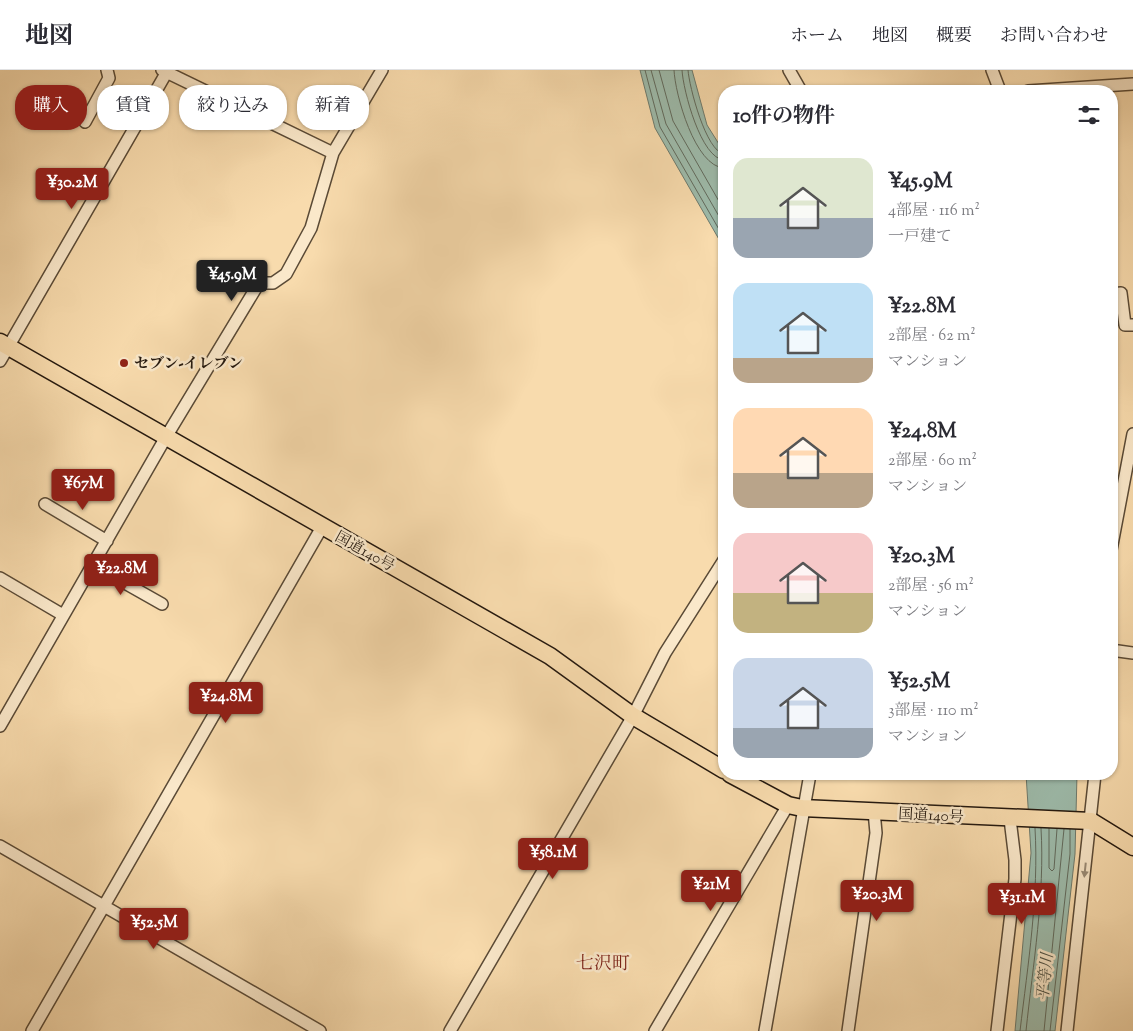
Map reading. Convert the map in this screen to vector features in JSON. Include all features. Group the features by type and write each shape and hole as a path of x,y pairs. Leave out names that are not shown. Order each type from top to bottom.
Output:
{"highway":[{"name":"国道140号","path":"4,344 550,656 633,716 718,766"},
{"name":"国道140号","path":"742,780 795,806 874,812 1088,821"},
{"path":"1088,821 1133,847"}],"street":[{"path":"87,118 109,78 107,70"},
{"path":"0,726 166,437 259,283 273,283 286,274 311,228 333,153 382,70"},
{"path":"789,70 798,85"},
{"path":"992,70 998,85"},
{"path":"0,361 4,344 166,71 333,153"},
{"path":"1118,85 1133,84"},
{"path":"1118,293 1121,293 1125,325 1133,325"},
{"path":"1118,513 1133,434"},
{"path":"45,504 107,541"},
{"path":"32,1031 106,907 322,527"},
{"path":"93,565 162,604"},
{"path":"450,1031 633,716 665,653 718,569"},
{"path":"0,578 64,615"},
{"path":"1118,651 1133,652"},
{"path":"655,1031 795,806 807,780"},
{"path":"1068,1031 1088,821 1095,780"},
{"path":"764,1031 779,960 795,806"},
{"path":"848,1031 876,833 874,812"},
{"path":"997,1031 1015,879 1012,819"},
{"path":"0,846 320,1031"}],"water":[{"path":"640,70 692,70 707,125 718,142 718,238 655,128"},
{"name":"平等川","path":"1026,780 1077,780 1075,854 1055,1031 1015,1031 1031,853"}],"place":[{"name":"セブン-イレブン","path":"124,363"}],"district":[{"name":"七沢町","path":"603,963"}]}
